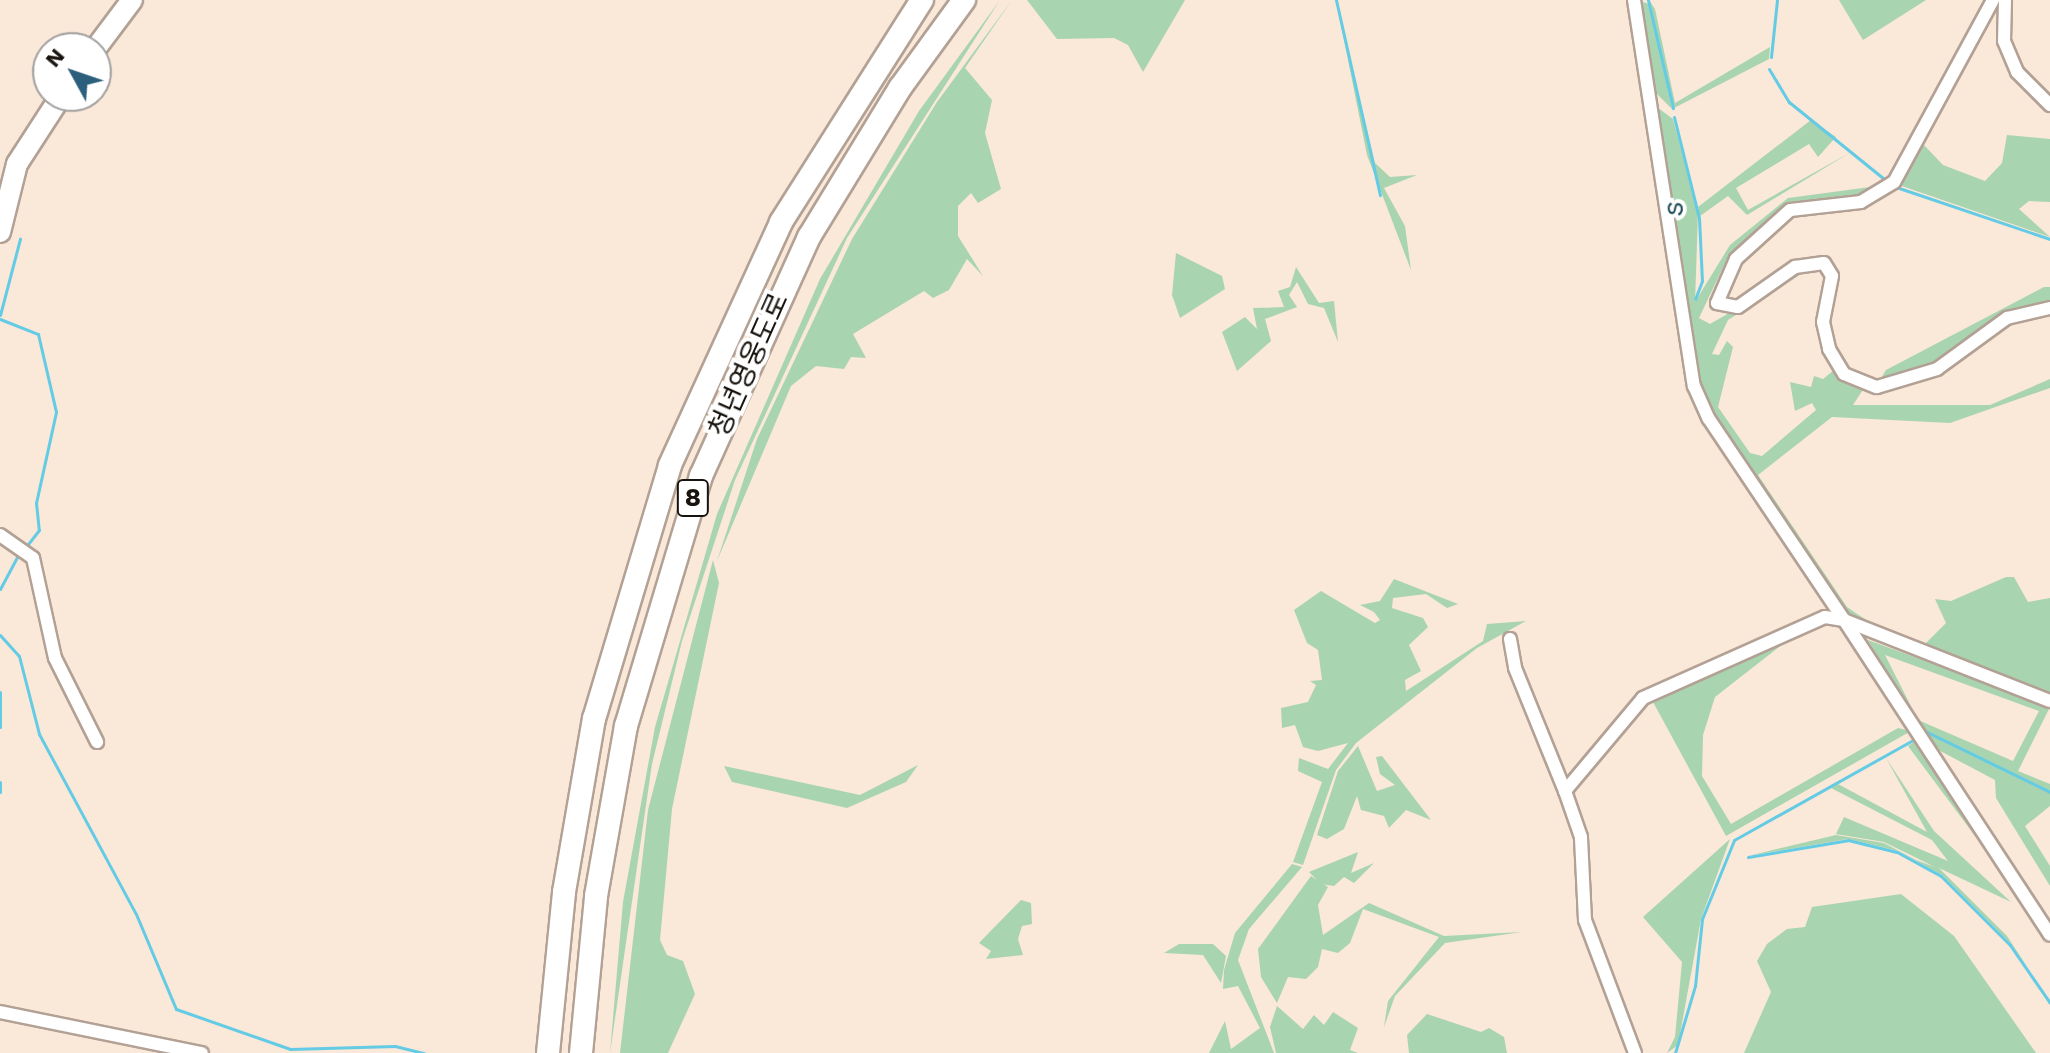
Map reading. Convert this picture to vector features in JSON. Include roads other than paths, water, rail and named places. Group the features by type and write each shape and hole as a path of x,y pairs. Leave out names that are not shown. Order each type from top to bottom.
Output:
{"highway":[{"name":"청년영웅도로","path":"548,1053 564,892 594,719 670,465 781,222 922,0"},
{"name":"청년영웅도로","path":"581,1053 596,896 626,726 701,476 809,237 900,88 964,0"}],"main road":[{"path":"108,32 132,0"},
{"path":"0,232 2,207 17,164 51,112"}],"street":[{"path":"1634,0 1699,402 2050,935"},
{"path":"1993,0 1894,182 1861,202 1790,210 1736,259 1717,303 1738,307 1795,267 1824,263 1832,276 1823,322 1829,349 1844,374 1877,387 1937,369 2007,318 2050,308"},
{"path":"2005,0 2004,41 2017,72 2050,105"},
{"path":"0,535 25,549 62,677 97,742"},
{"path":"1565,791 1643,698 1825,617 1844,620 2050,701"},
{"path":"1510,639 1515,668 1581,837 1585,920 1635,1053"},
{"path":"0,1012 202,1053"}],"waterway":[{"path":"1336,0 1380,195"},
{"name":"s","path":"1648,0 1673,108"},
{"path":"1771,57 1777,0"},
{"path":"1769,69 1789,102 1884,179"},
{"name":"s","path":"1674,117 1699,218 1702,281 1695,299"},
{"path":"1896,187 2050,239"},
{"path":"0,315 20,239"},
{"path":"0,319 38,334 56,412 36,503 39,530 24,549"},
{"path":"0,589 19,554"},
{"path":"0,635 19,656 39,734 136,914 176,1009 290,1049 395,1046 424,1053"},
{"path":"0,692 0,727"},
{"path":"1923,730 2050,792"},
{"path":"1675,1053 1695,986 1702,919 1734,840 1913,740"},
{"path":"0,782 0,792"},
{"path":"1748,857 1848,840 1897,852 1941,876 2010,945 2050,1003"}]}
